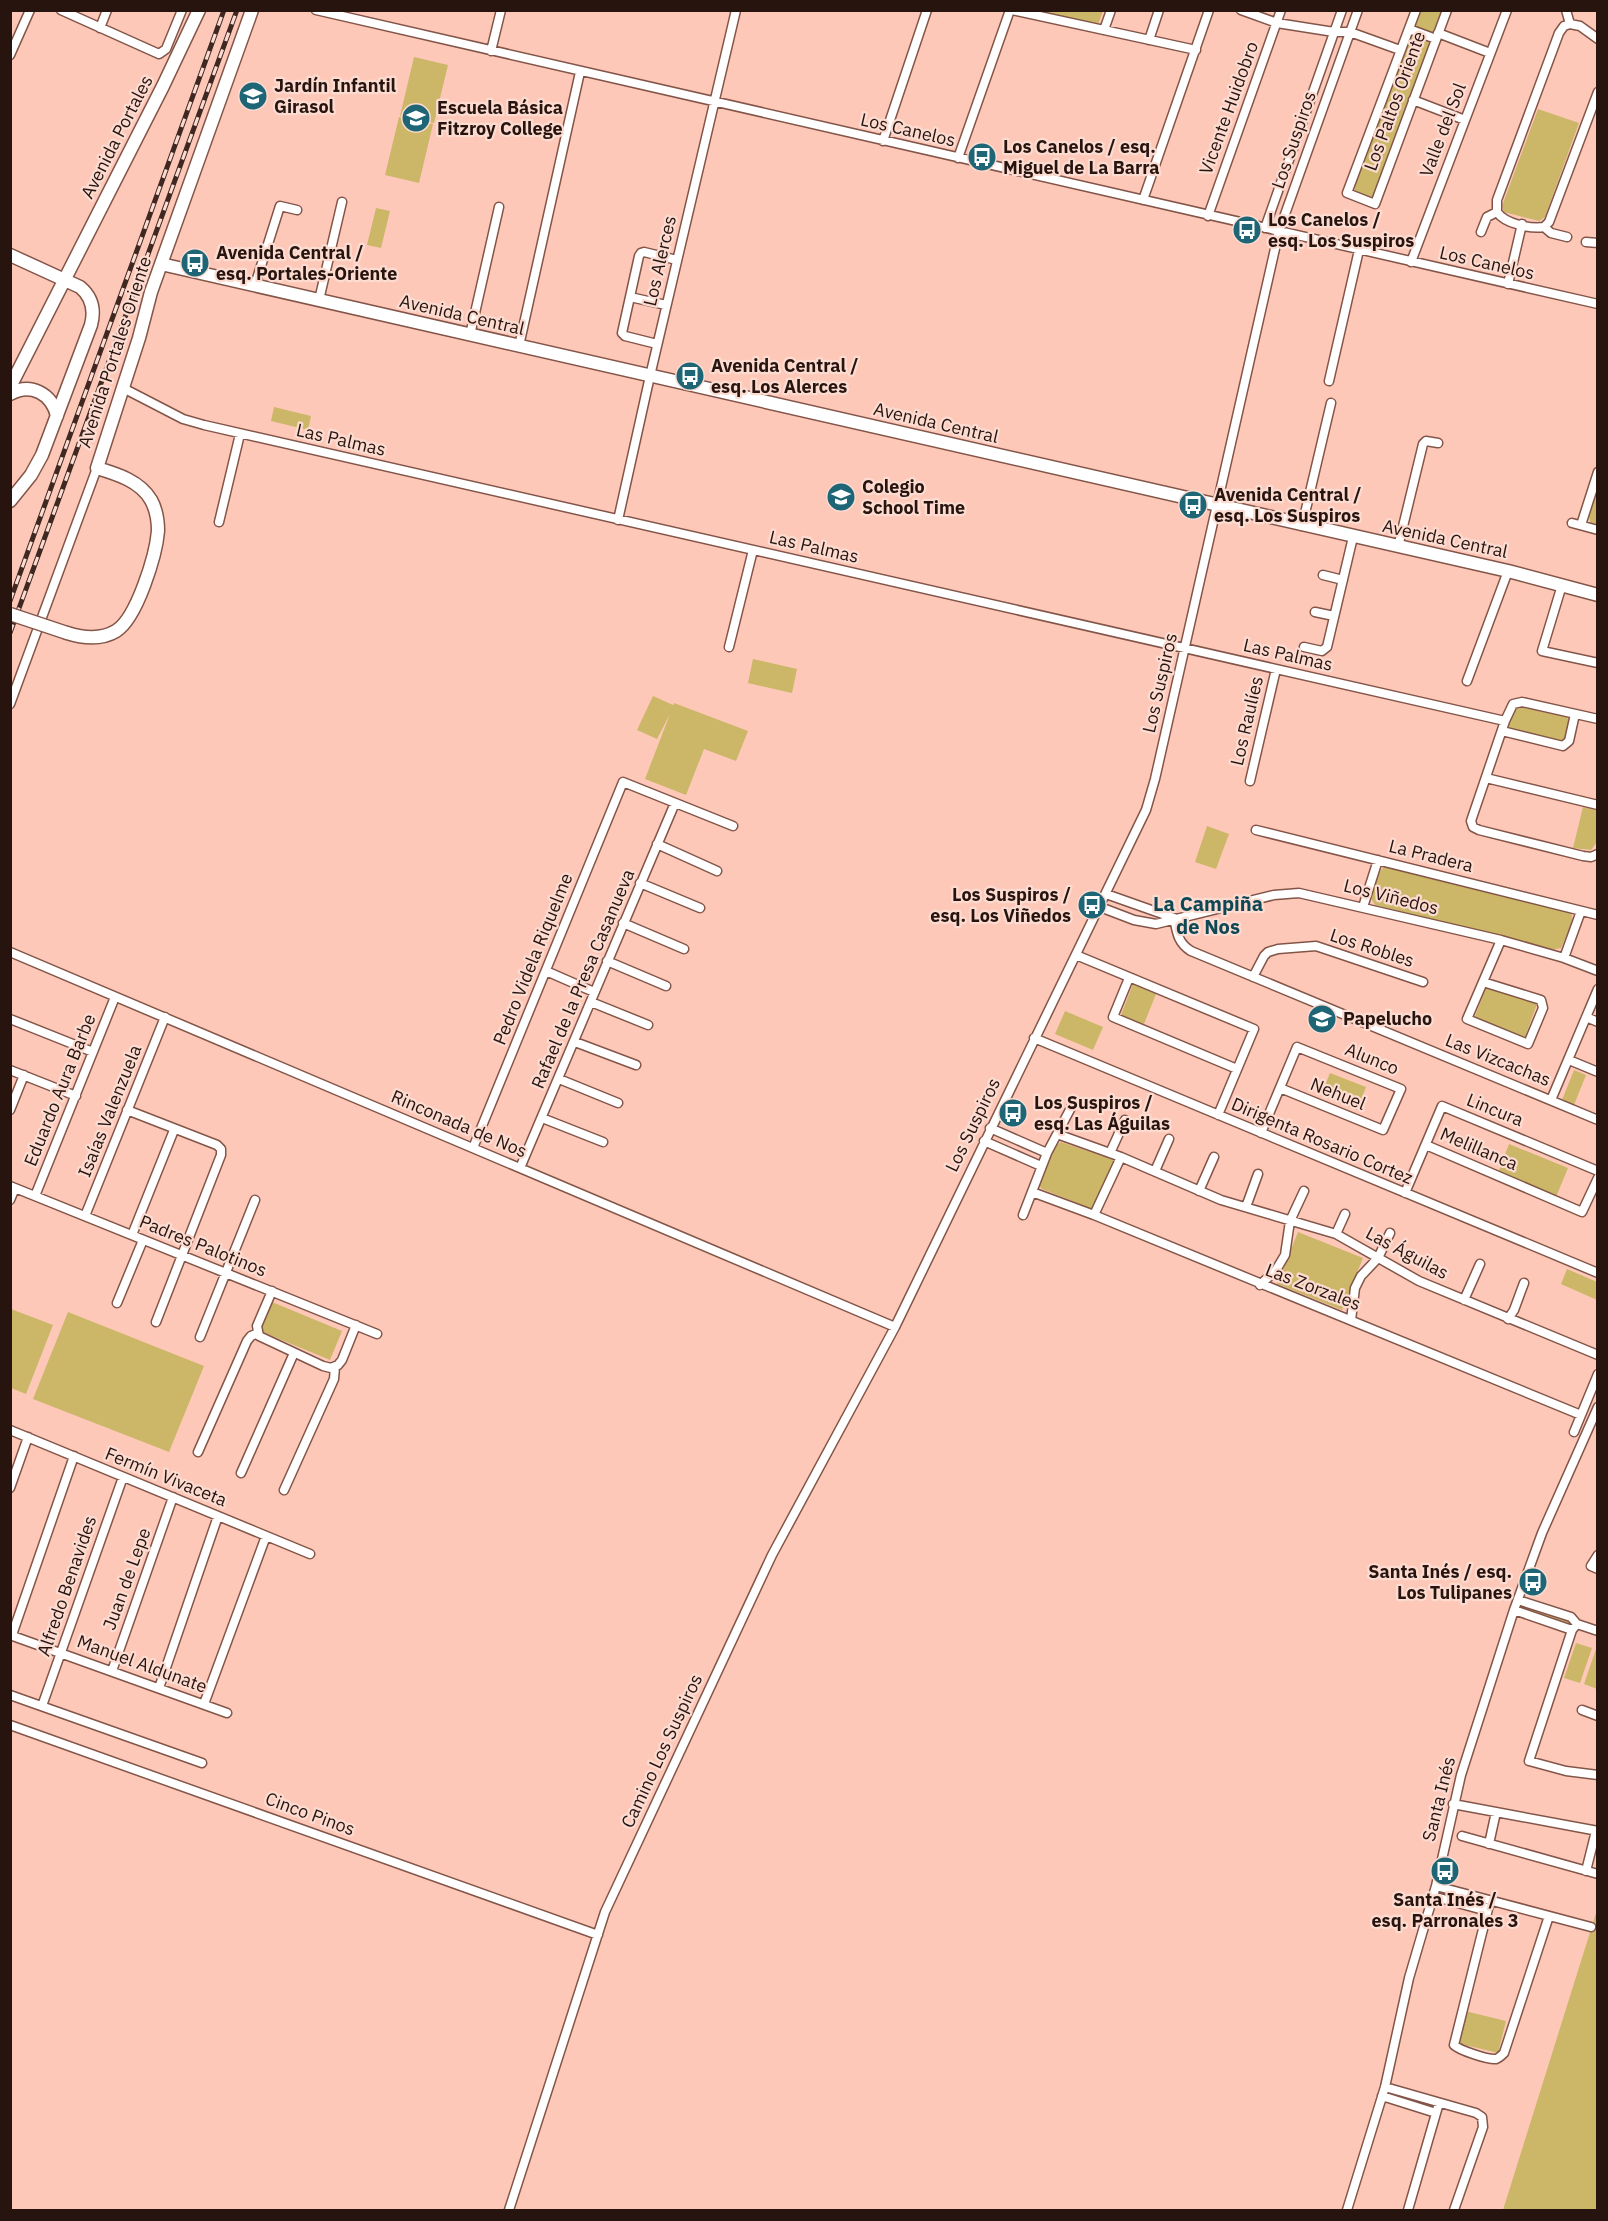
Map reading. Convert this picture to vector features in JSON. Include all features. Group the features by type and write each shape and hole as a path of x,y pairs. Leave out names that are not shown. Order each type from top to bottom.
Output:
{"street":[{"path":"10,55 30,10"},
{"path":"61,10 156,54 161,54 166,49 182,10"},
{"path":"100,28 107,10"},
{"name":"Avenida Portales","path":"10,387 163,86 198,10"},
{"name":"Avenida Portales Oriente","path":"10,704 97,468 161,264 252,10"},
{"name":"Los Canelos","path":"316,10 1598,304"},
{"path":"491,51 501,10"},
{"name":"Los Alerces","path":"618,520 736,10"},
{"path":"883,141 927,10"},
{"path":"958,158 1011,10 1196,50"},
{"path":"1104,30 1110,10"},
{"path":"1149,40 1159,10"},
{"path":"1143,200 1209,10"},
{"path":"1241,10 1277,23 1334,32 1350,32 1400,50 1416,10"},
{"name":"Vicente Huidobro","path":"1208,216 1281,10"},
{"name":"Los Suspiros","path":"1265,228 1342,10"},
{"name":"Los Suspiros","path":"895,1327 990,1128 1140,825 1151,794 1279,231 1358,10"},
{"name":"Los Paltos Oriente","path":"1400,50 1347,193 1375,204 1447,10"},
{"name":"Valle del Sol","path":"1411,262 1507,10"},
{"path":"1566,10 1570,24"},
{"path":"1567,237 1548,232 1544,227 1505,220 1497,212 1497,200 1559,33 1564,26 1570,24 1581,26 1598,39"},
{"path":"1409,29 1490,53"},
{"path":"519,346 580,72"},
{"path":"1544,227 1549,222 1598,92"},
{"path":"1413,100 1465,120"},
{"path":"319,300 342,202"},
{"path":"255,285 279,206 297,210"},
{"path":"470,335 499,207"},
{"path":"1481,232 1487,218 1497,212"},
{"path":"1508,285 1521,224"},
{"path":"1586,242 1598,243"},
{"path":"1329,381 1359,250"},
{"path":"657,344 623,334 630,297 641,253 677,260"},
{"path":"10,255 64,278 85,290 93,312 91,325 38,464 24,486 10,501"},
{"name":"Avenida Central","path":"161,264 1398,548 1508,571 1598,595"},
{"path":"630,297 666,306"},
{"name":"Las Palmas","path":"123,388 183,418 240,434 1505,721"},
{"path":"10,394 24,389 38,391 53,404 57,416"},
{"path":"1302,526 1331,403"},
{"path":"219,522 240,434"},
{"path":"1398,548 1423,444 1426,441 1438,442"},
{"path":"10,614 85,638 111,634 123,626 131,615 139,598 157,540 156,512 146,492 126,478 97,468"},
{"path":"1598,472 1577,524 1598,530"},
{"path":"1304,647 1325,650 1353,537"},
{"path":"729,647 753,550"},
{"path":"1467,681 1508,571"},
{"path":"1323,575 1343,580"},
{"path":"1562,585 1542,651 1598,663"},
{"path":"1315,612 1334,616"},
{"name":"Los Raulíes","path":"1250,780 1276,669"},
{"path":"1598,718 1518,702 1511,707 1471,821 1475,828 1583,856 1591,857 1598,854"},
{"path":"1502,731 1563,746 1569,741 1575,714"},
{"path":"1486,778 1598,805"},
{"name":"Pedro Videla Riquelme","path":"472,1148 623,782 675,803"},
{"path":"675,803 733,826"},
{"name":"Rafael de la Presa Casanueva","path":"520,1168 675,803"},
{"name":"La Pradera","path":"1256,830 1598,915"},
{"path":"657,844 717,871"},
{"path":"1363,907 1378,860"},
{"path":"640,883 700,908"},
{"name":"Los Viñedos","path":"1100,907 1148,924 1156,924 1283,893 1307,894 1501,940 1564,958 1598,971"},
{"path":"1106,894 1174,918"},
{"path":"1564,958 1581,910"},
{"name":"Las Vizcachas","path":"1174,918 1182,946 1551,1100 1598,989"},
{"path":"623,923 684,949"},
{"path":"1483,982 1541,1000 1543,1008 1528,1044 1467,1019 1501,940"},
{"name":"Los Robles","path":"1253,977 1268,952 1316,946 1423,982"},
{"name":"Rinconada de Nos","path":"10,952 895,1327"},
{"path":"1076,956 1254,1029 1218,1115"},
{"path":"608,961 666,986"},
{"path":"546,971 594,992"},
{"path":"1129,978 1113,1017 1237,1069"},
{"name":"Eduardo Aura Barbe","path":"35,1196 115,996"},
{"path":"591,1002 648,1024"},
{"name":"Isaías Valenzuela","path":"85,1216 165,1017"},
{"path":"1586,1017 1598,1022"},
{"path":"10,1019 93,1052"},
{"name":"Dirigenta Rosario Cortez","path":"1035,1038 1598,1273"},
{"path":"575,1042 636,1065"},
{"name":"Alunco","path":"1280,1088 1297,1047 1401,1089 1383,1130"},
{"path":"1569,1060 1598,1072"},
{"path":"10,1070 75,1096"},
{"path":"10,1110 24,1075"},
{"path":"559,1079 618,1103"},
{"path":"1261,1133 1280,1088"},
{"name":"Nehuel","path":"1280,1088 1383,1130"},
{"path":"1551,1100 1598,1120"},
{"path":"1023,1215 1041,1166 1074,1102"},
{"name":"Lincura","path":"1426,1145 1442,1106 1598,1171"},
{"path":"127,1110 217,1145 221,1149 221,1155 156,1322"},
{"path":"542,1118 603,1142"},
{"path":"1110,1153 1125,1120"},
{"path":"990,1128 1047,1153"},
{"path":"132,1235 174,1130"},
{"name":"Las Águilas","path":"1057,1134 1121,1157 1198,1191 1336,1234 1419,1281 1598,1355"},
{"path":"1155,1172 1169,1139"},
{"path":"984,1141 1041,1166"},
{"path":"1405,1193 1426,1145"},
{"name":"Melillanca","path":"1426,1145 1582,1212 1598,1178"},
{"path":"1094,1215 1121,1157"},
{"path":"1198,1191 1214,1157"},
{"path":"1246,1207 1258,1174"},
{"path":"10,1200 13,1187"},
{"name":"Padres Palotinos","path":"13,1187 377,1334"},
{"path":"1260,1285 1273,1274 1283,1259 1288,1244 1290,1221 1304,1191"},
{"name":"Las Zorzales","path":"1032,1192 1094,1215 1581,1415"},
{"path":"200,1337 255,1200"},
{"path":"1336,1234 1344,1214"},
{"path":"1351,1320 1355,1288 1361,1276 1377,1258 1390,1233"},
{"path":"117,1303 143,1240"},
{"name":"Las Águilas","path":"1464,1300 1480,1264"},
{"path":"1508,1318 1514,1310 1524,1283"},
{"path":"272,1291 258,1323 258,1333 262,1339 327,1368 335,1367 342,1360 356,1325"},
{"name":"Camino Los Suspiros","path":"509,2211 605,1912 771,1555 895,1327"},
{"path":"198,1452 247,1341 258,1333"},
{"path":"241,1473 294,1353"},
{"path":"284,1490 334,1379 335,1367"},
{"path":"1574,1432 1598,1374"},
{"name":"Santa Inés","path":"1347,2211 1385,2087 1409,1978 1436,1886 1453,1804 1514,1610 1545,1524 1594,1428 1598,1407"},
{"name":"Fermín Vivaceta","path":"10,1430 310,1554"},
{"path":"10,1488 28,1437"},
{"path":"11,1635 74,1456"},
{"name":"Alfredo Benavides","path":"42,1706 123,1477"},
{"name":"Juan de Lepe","path":"112,1671 173,1497"},
{"path":"159,1688 218,1516"},
{"path":"204,1704 266,1536"},
{"path":"1594,1568 1598,1555"},
{"path":"1518,1600 1571,1617 1574,1627 1529,1761 1598,1775"},
{"path":"1514,1610 1574,1627 1598,1631"},
{"name":"Manuel Aldunate","path":"11,1635 228,1713"},
{"path":"10,1695 202,1764"},
{"path":"1582,1710 1598,1716"},
{"name":"Cinco Pinos","path":"10,1725 598,1935"},
{"path":"1453,1804 1597,1831 1586,1871"},
{"path":"1489,1844 1496,1812"},
{"path":"1462,1836 1598,1874"},
{"path":"1436,1886 1591,1927"},
{"path":"1432,1896 1487,1911"},
{"path":"1490,1901 1454,2045 1458,2049 1496,2059 1504,2053 1549,1916"},
{"path":"1385,2087 1476,2113 1482,2117 1483,2127 1454,2211"},
{"path":"1382,2096 1437,2113"},
{"path":"1408,2211 1439,2103"}],"shaded area":[{"path":"1031,11 1103,11 1098,25"},
{"path":"1418,11 1443,11 1374,197 1367,198 1355,193 1354,185"},
{"path":"414,57 448,65 434,123 400,116"},
{"path":"1538,109 1579,123 1545,217 1539,221 1504,212 1502,206"},
{"path":"399,117 433,124 419,183 385,175"},
{"path":"376,208 390,211 381,248 367,245"},
{"path":"274,407 311,416 308,430 271,421"},
{"path":"1597,489 1597,526 1591,524 1589,517"},
{"path":"753,659 797,669 792,693 748,683"},
{"path":"653,696 748,731 736,761 704,749 686,795 645,779 670,714 657,739 637,730"},
{"path":"1519,707 1567,717 1569,722 1564,742 1508,729 1513,711"},
{"path":"1583,807 1597,810 1597,842 1591,850 1573,848"},
{"path":"1207,826 1229,834 1216,869 1195,862"},
{"path":"1385,865 1571,913 1573,921 1561,948 1551,950 1375,905 1371,898 1380,872"},
{"path":"1133,984 1156,994 1144,1024 1121,1015"},
{"path":"1487,985 1537,1004 1525,1037 1474,1019"},
{"path":"1065,1011 1103,1027 1093,1050 1055,1034"},
{"path":"1574,1070 1586,1075 1574,1105 1562,1100"},
{"path":"1330,1073 1366,1087 1357,1110 1321,1095"},
{"path":"1061,1142 1114,1160 1092,1209 1039,1186 1046,1162"},
{"path":"1509,1144 1568,1168 1556,1197 1498,1173"},
{"path":"1298,1232 1363,1258 1342,1310 1277,1284"},
{"path":"1567,1269 1597,1282 1597,1300 1561,1284"},
{"path":"272,1302 342,1331 330,1360 260,1331"},
{"path":"11,1309 53,1325 26,1394 11,1388"},
{"path":"68,1312 204,1366 169,1452 33,1399"},
{"path":"1527,1604 1570,1618 1574,1624 1571,1628 1524,1611"},
{"path":"1576,1643 1592,1648 1580,1683 1564,1678"},
{"path":"1597,1646 1597,1689 1584,1684"},
{"path":"1597,1910 1597,2210 1503,2210"},
{"path":"1465,2011 1506,2021 1498,2053 1457,2043"}],"railway":[{"path":"10,601 224,10"},
{"path":"10,633 237,10"}],"place":[{"name":"Jardín Infantil Girasol","path":"253,96"},
{"name":"Escuela Básica Fitzroy College","path":"416,118"},
{"name":"Los Canelos / esq. Miguel de La Barra","path":"982,157"},
{"name":"Los Canelos / esq. Los Suspiros","path":"1247,230"},
{"name":"Avenida Central / esq. Portales-Oriente","path":"195,263"},
{"name":"Avenida Central / esq. Los Alerces","path":"690,376"},
{"name":"Colegio School Time","path":"841,497"},
{"name":"Avenida Central / esq. Los Suspiros","path":"1193,505"},
{"name":"Los Suspiros / esq. Los Viñedos","path":"1092,905"},
{"name":"Papelucho","path":"1322,1019"},
{"name":"Los Suspiros / esq. Las Águilas","path":"1013,1113"},
{"name":"Santa Inés / esq. Los Tulipanes","path":"1533,1582"},
{"name":"Santa Inés / esq. Parronales 3","path":"1445,1871"}],"district":[{"name":"La Campiña de Nos","path":"1208,916"}]}
